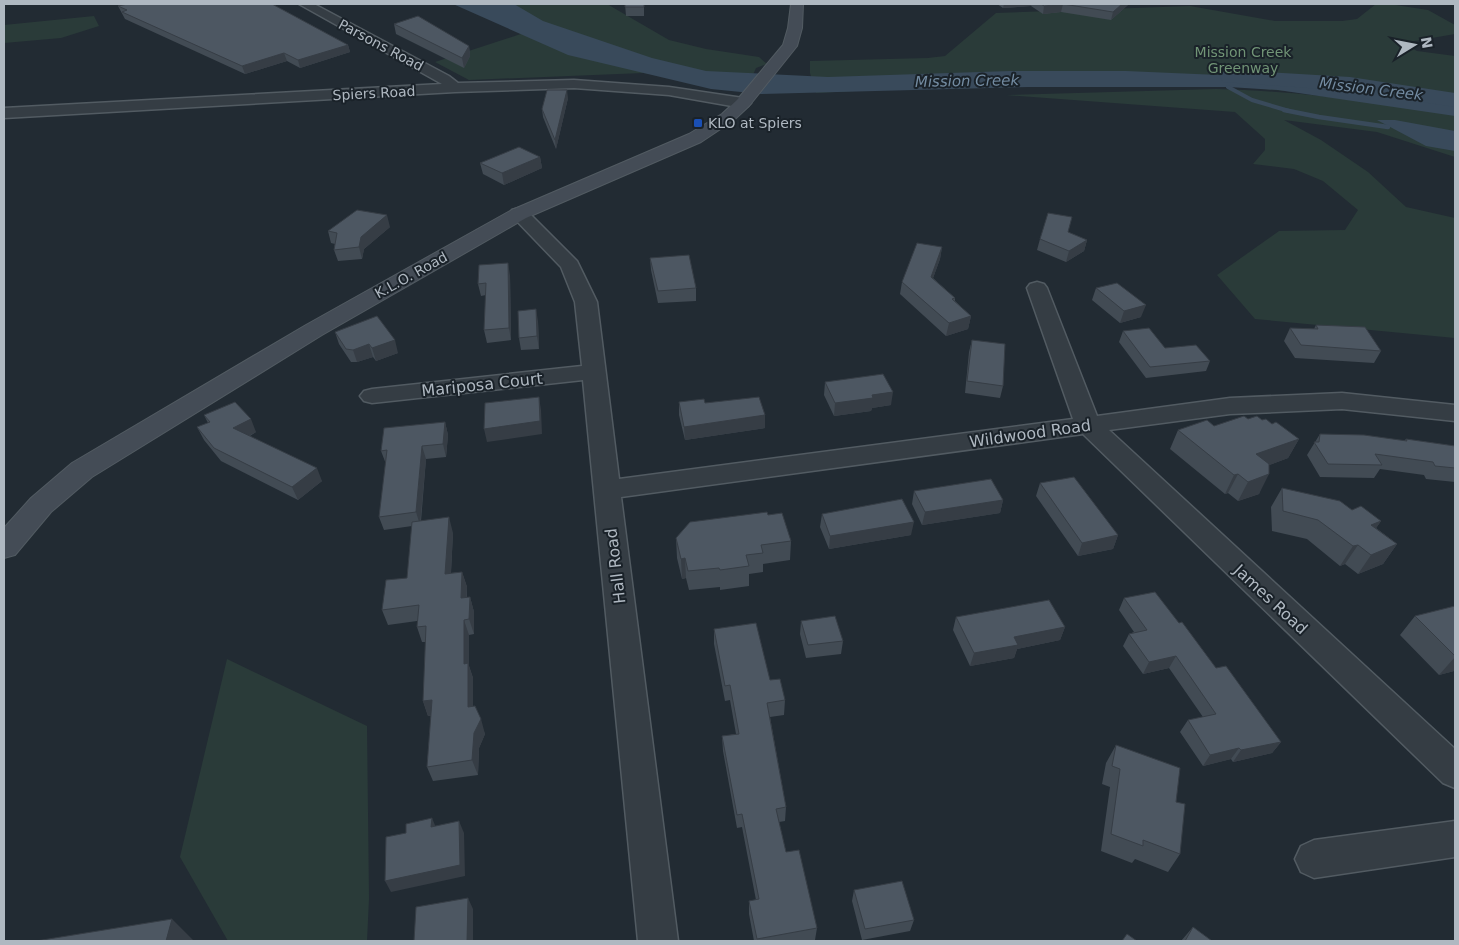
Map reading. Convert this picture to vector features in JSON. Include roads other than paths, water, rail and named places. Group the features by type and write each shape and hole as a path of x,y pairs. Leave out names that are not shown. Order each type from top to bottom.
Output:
{"main road":[{"name":"K.L.O. Road","path":"4,547 41,505 82,470 305,335 519,214 695,138 728,117 778,63 790,46 795,28 797,4"}],"street":[{"name":"Parsons Road","path":"305,4 444,79 455,88"},
{"name":"Spiers Road","path":"4,114 455,88 591,85 669,91 743,103"},
{"name":"Hall Road","path":"519,214 570,265 586,302 658,941"},
{"path":"1036,288 1088,425"},
{"name":"Mariposa Court","path":"372,396 593,372"},
{"name":"Wildwood Road","path":"606,490 1230,406 1342,401 1455,413"},
{"name":"James Road","path":"1088,425 1455,772"},
{"path":"1314,859 1455,839"}],"water":[{"name":"Mission Creek","path":"453,4 514,4 543,21 652,58 706,71 828,77 1010,71 1126,71 1265,77 1455,101 1455,116 1278,90 1229,87 1030,87 761,94 711,89 568,55"},
{"path":"1377,120 1395,120 1455,131 1455,151 1426,146"}],"waterway":[{"name":"Mission Creek","path":"1231,77 1350,84 1455,100"},
{"path":"1228,87 1252,100 1289,111"},
{"path":"1284,110 1289,111"},
{"path":"1289,111 1388,127"}],"place":[{"name":"KLO at Spiers","path":"698,123"}],"park label":[{"name":"Mission Creek Greenway","path":"1243,60"}]}
